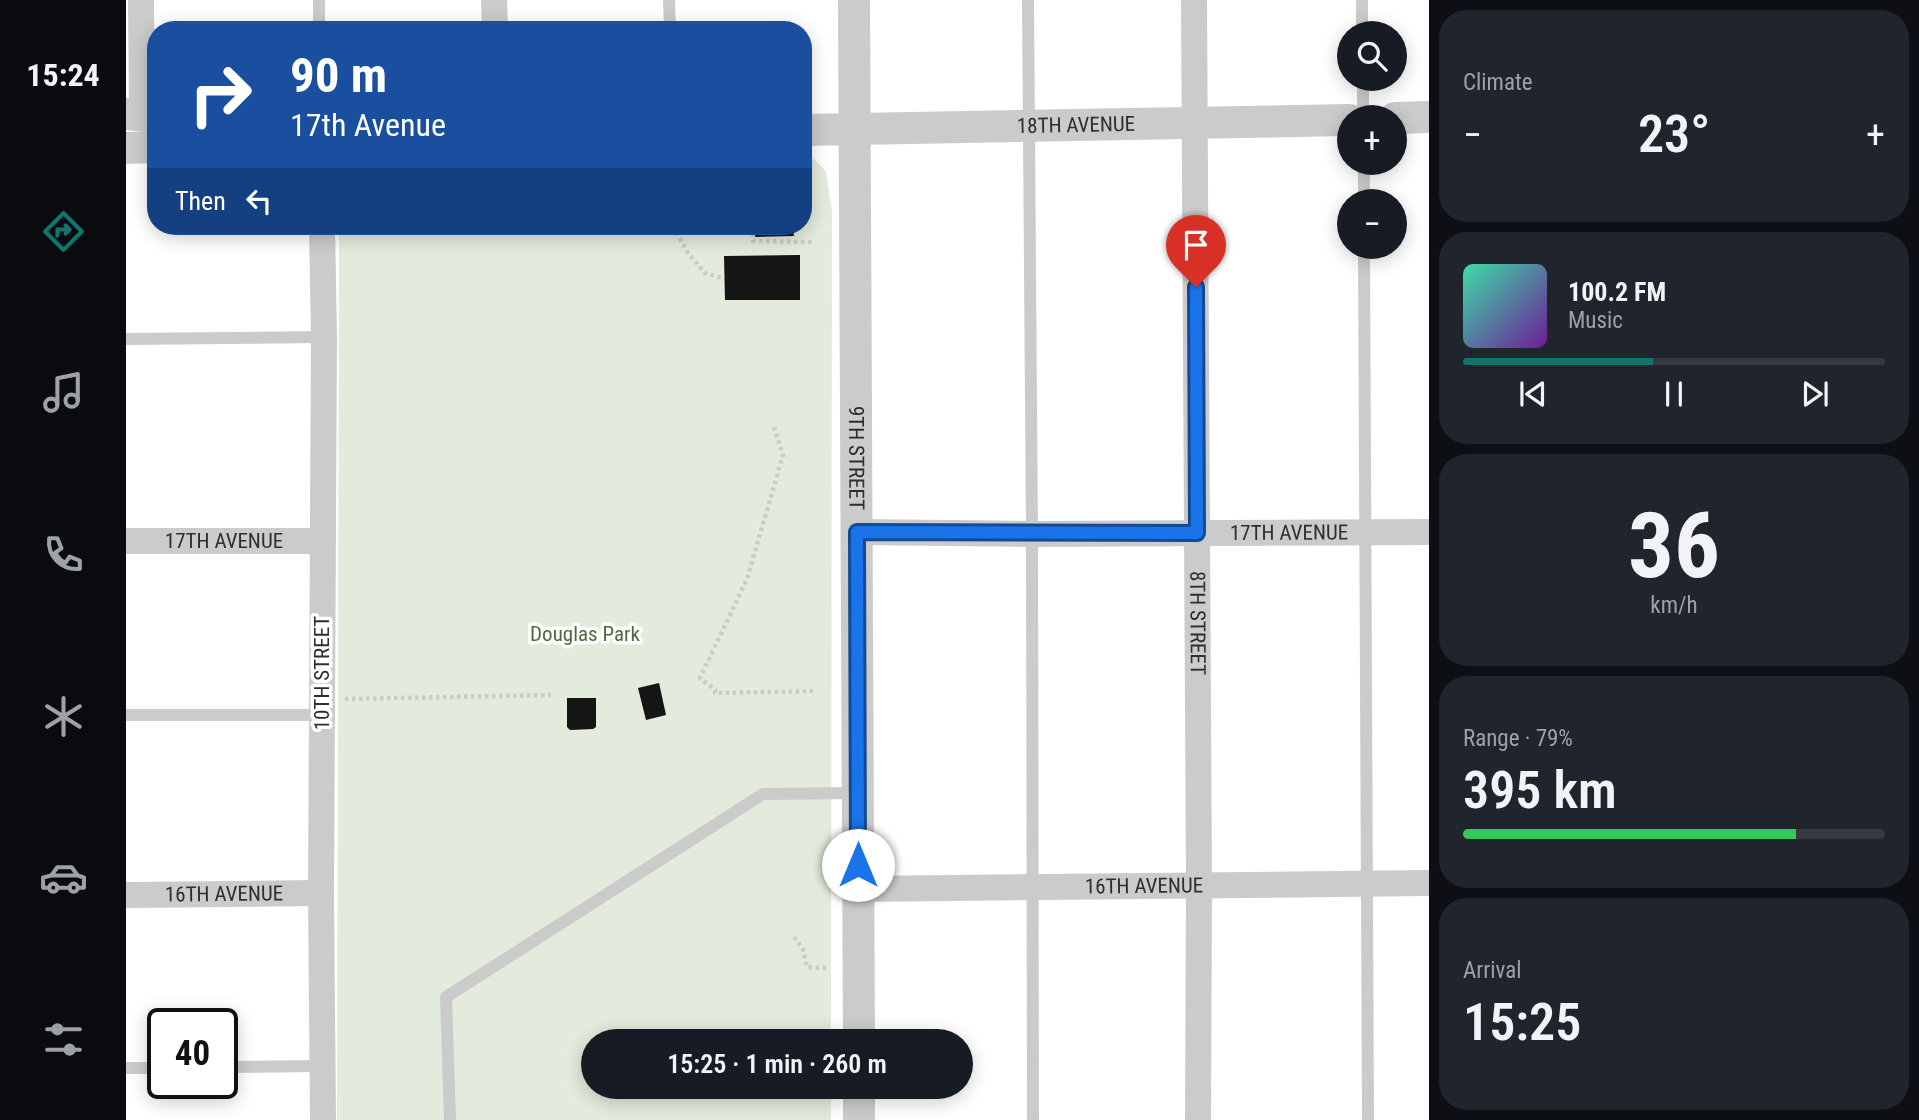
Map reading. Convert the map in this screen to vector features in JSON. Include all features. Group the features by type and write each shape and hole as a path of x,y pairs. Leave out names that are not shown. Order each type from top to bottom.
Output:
{"street":[{"path":"141,0 141,116"},
{"path":"494,0 495,21"},
{"name":"9TH STREET","path":"855,0 859,1029"},
{"name":"8TH STREET","path":"1194,0 1198,1120"},
{"path":"1407,118 1429,117"},
{"name":"18TH AVENUE","path":"812,130 1337,120"},
{"path":"126,148 147,147"},
{"name":"10TH STREET","path":"322,235 323,1120"},
{"name":"17TH AVENUE","path":"857,532 1032,534 1429,531"},
{"name":"17TH AVENUE","path":"126,541 323,541"},
{"name":"16TH AVENUE","path":"859,889 1429,883"},
{"name":"16TH AVENUE","path":"126,895 321,893"},
{"path":"859,1099 859,1120"}],"lane":[{"path":"319,0 319,21"},
{"path":"669,0 670,21"},
{"path":"1028,0 1033,1120"},
{"path":"1362,0 1362,21"},
{"path":"1364,259 1368,1120"},
{"path":"126,339 324,337"},
{"path":"126,715 322,715"},
{"path":"450,1120 446,997 764,794 858,793"},
{"path":"238,1067 324,1066"},
{"path":"126,1068 147,1068"}],"path":[{"path":"678,235 688,253 705,273 722,278"},
{"path":"753,235 753,241 814,242"},
{"path":"774,427 783,455 751,567 700,678 715,690 715,693 815,691"},
{"path":"344,699 551,695"},
{"path":"794,937 803,949 807,967 826,968"}],"green space":[{"name":"Douglas Park","path":"812,159 826,171 832,211 831,1029 581,1029 581,1099 831,1099 831,1120 337,1120 339,235 812,235"}],"building":[{"path":"755,235 794,236 755,237"},
{"path":"800,255 800,300 725,300 724,256"},
{"path":"659,683 666,715 646,720 638,688"},
{"path":"567,698 596,698 596,727 570,730 567,727"}],"route":[{"path":"858,865 857,532 1197,533 1196,287"}]}
